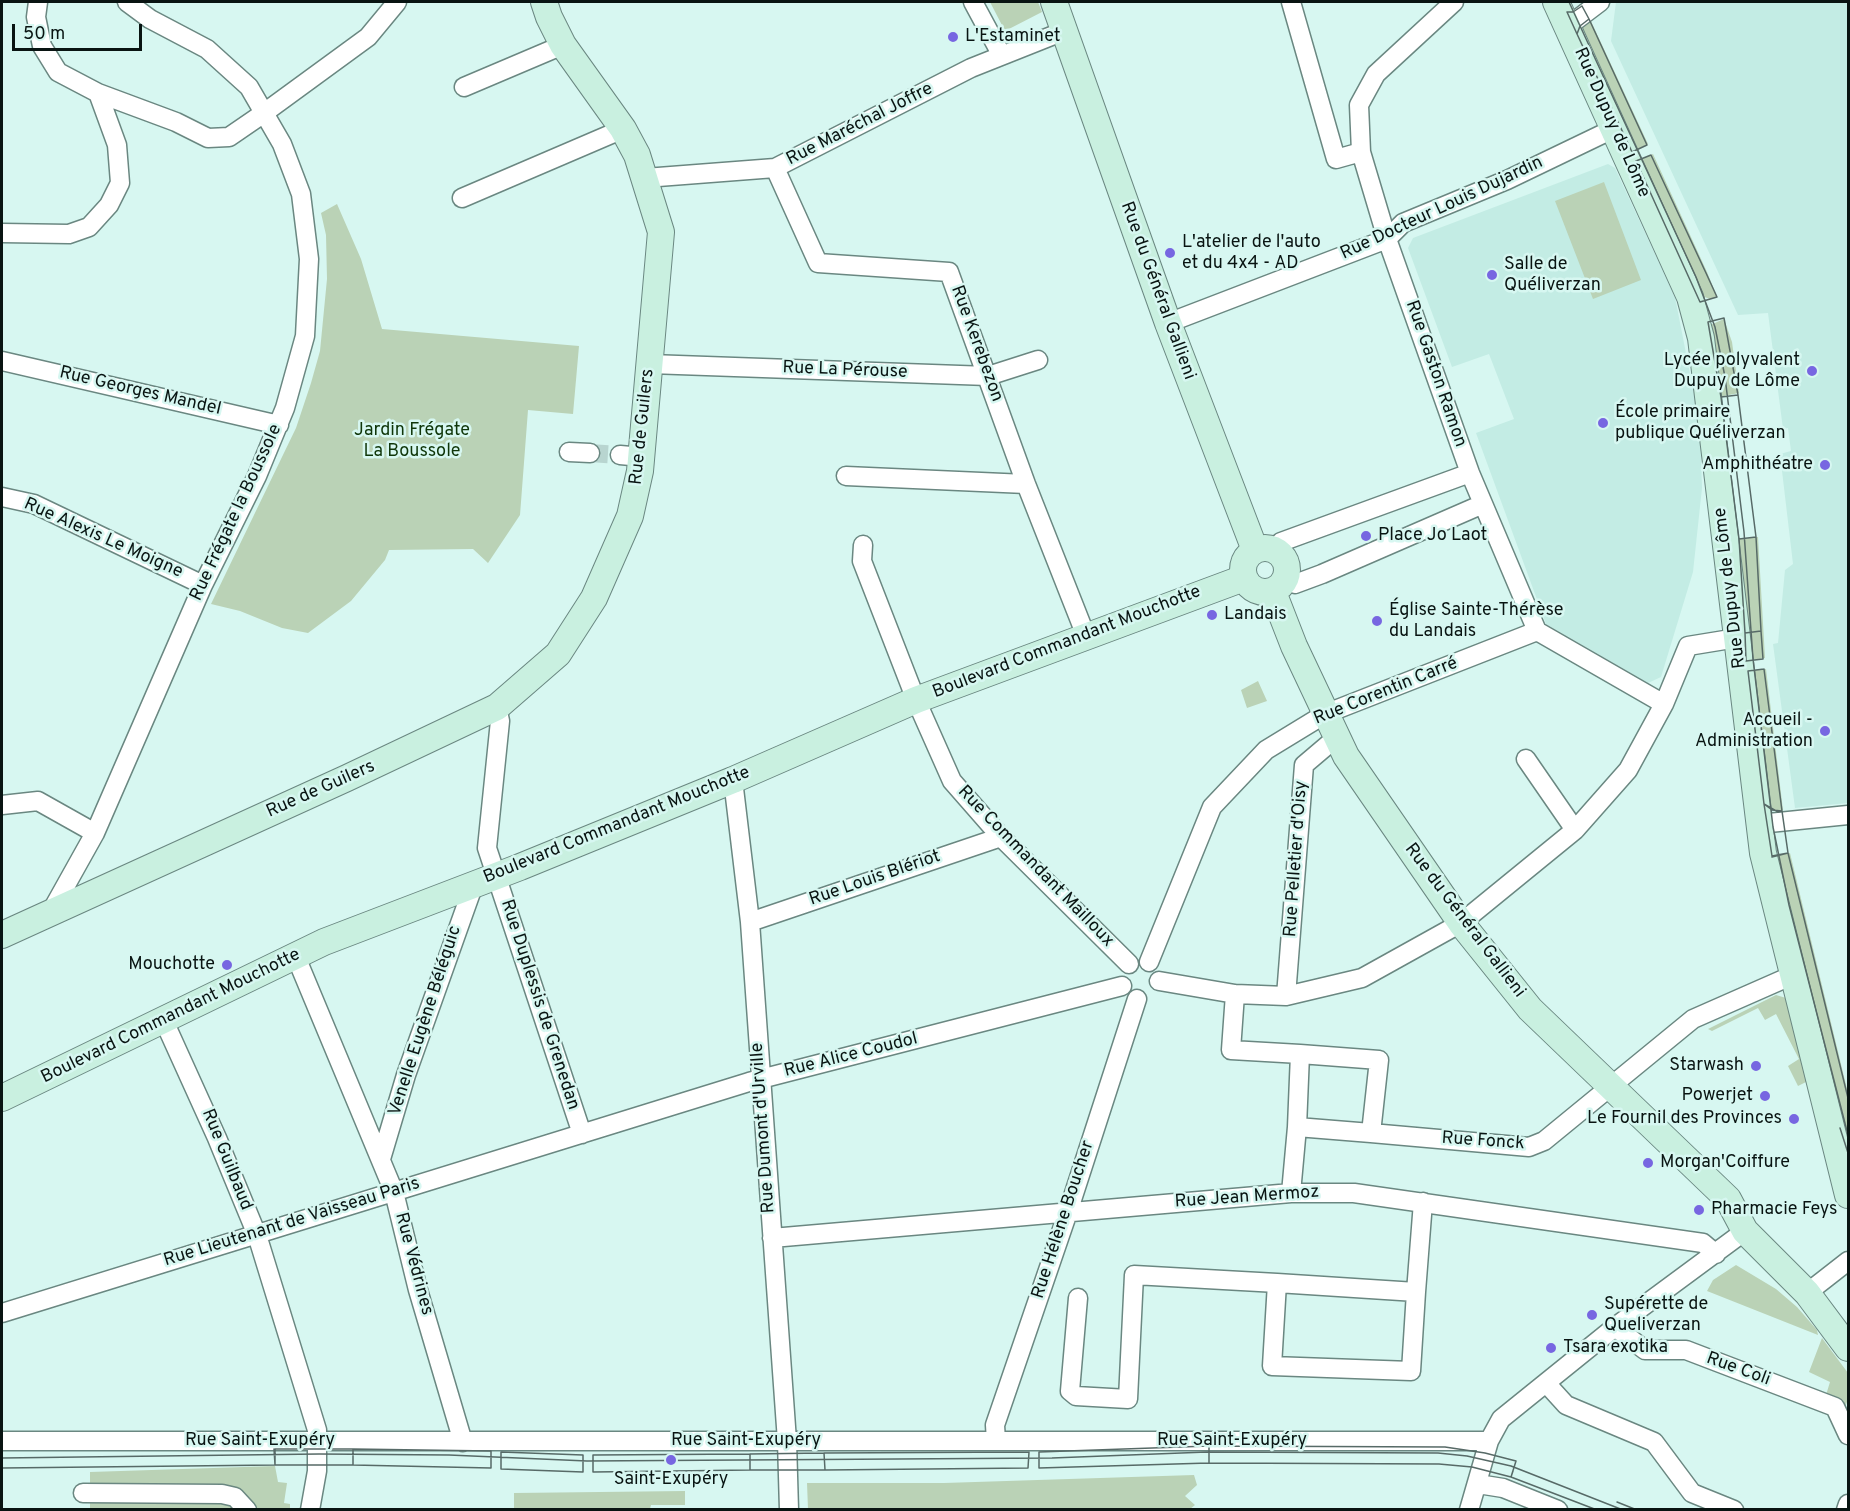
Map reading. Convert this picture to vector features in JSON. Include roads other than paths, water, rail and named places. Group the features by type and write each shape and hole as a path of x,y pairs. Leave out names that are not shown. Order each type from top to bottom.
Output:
{"main road":[{"name":"Rue de Guilers","path":"2,935 497,707 558,654 594,598 630,516 631,456 650,364 661,232 637,155 622,129 563,45 544,2"},
{"name":"Rue du Général Gallieni","path":"1054,2 1168,323 1264,550 1285,559 1287,566 1279,586 1325,714 1346,756 1461,923 1530,1009 1728,1199 1742,1206 1797,1260 1848,1348"},
{"name":"Rue Dupuy de Lôme","path":"1556,2 1690,297 1701,338 1759,824 1793,975 1848,1195"},
{"path":"1264,550 1244,562 1244,578 1256,591 1279,586"},
{"name":"Boulevard Commandant Mouchotte","path":"2,1098 324,942 733,780 916,700 1244,578"},
{"name":"Rue du Général Gallieni","path":"1728,1199 1745,1231 1848,1322"}],"street":[{"path":"39,2 36,17 42,46 58,72 98,93 176,122 208,138 229,137 264,113 368,37 397,2"},
{"name":"Rue Frégate la Boussole","path":"52,910 95,833 203,585 257,476 279,426 305,336 309,259 301,194 282,144 249,87 207,49 150,20 127,2"},
{"path":"974,2 1001,54"},
{"path":"1291,2 1336,159 1360,152"},
{"name":"Rue Gaston Ramon","path":"1454,2 1376,74 1359,105 1360,152 1387,239 1470,473 1537,631"},
{"path":"1568,27 1600,2"},
{"name":"Rue Maréchal Joffre","path":"645,177 775,168 1001,54 1064,31"},
{"path":"464,87 563,45"},
{"path":"2,233 69,234 89,227 109,205 120,183 117,145 98,93"},
{"path":"462,198 622,129"},
{"name":"Rue Docteur Louis Dujardin","path":"1168,323 1387,239 1403,223 1508,180 1612,129"},
{"name":"Rue Kerebezon","path":"775,168 818,263 950,272 1026,484 1086,636"},
{"name":"Rue La Pérouse","path":"650,364 988,376 1038,360"},
{"name":"Rue Georges Mandel","path":"2,361 279,426"},
{"path":"569,452 590,453"},
{"path":"1264,550 1470,473"},
{"path":"846,476 1026,484"},
{"name":"Rue Alexis Le Moigne","path":"2,496 34,504 203,585"},
{"path":"1279,586 1295,584 1322,574 1483,504"},
{"name":"Rue Commandant Mailloux","path":"863,545 862,561 916,700 952,781 1001,837 1129,964"},
{"path":"1537,631 1664,704"},
{"name":"Rue Corentin Carré","path":"1149,962 1212,807 1266,750 1325,714 1537,631"},
{"path":"1159,981 1235,994 1286,996 1362,978 1461,923 1575,830 1628,770 1664,704 1688,645 1737,639"},
{"name":"Rue Duplessis de Grenedan","path":"497,707 500,721 485,880 582,1134"},
{"name":"Rue Pelletier d'Oisy","path":"1286,996 1304,765 1338,737"},
{"path":"1526,759 1575,830"},
{"name":"Rue Dumont d'Urville","path":"733,780 750,922 788,1441 789,1509"},
{"path":"2,805 38,801 95,833"},
{"path":"1759,824 1848,815"},
{"name":"Rue Louis Blériot","path":"750,922 1001,837"},
{"name":"Venelle Eugène Béléguic","path":"381,1159 428,1010 485,880"},
{"name":"Rue Védrines","path":"296,957 394,1192 418,1290 463,1442"},
{"path":"1139,960 1149,962 1155,967 1159,981 1156,991 1147,998 1137,999 1128,994 1122,986 1122,974 1129,964 1139,960"},
{"name":"Rue Fonck","path":"1297,1127 1529,1147 1544,1141 1693,1019 1793,975"},
{"name":"Rue Alice Coudol","path":"582,1134 761,1079 1122,986"},
{"path":"1235,994 1231,1050 1379,1060 1371,1133"},
{"name":"Rue Hélène Boucher","path":"996,1441 995,1425 1068,1212 1137,999"},
{"name":"Rue Guilbaud","path":"164,1021 217,1138 257,1235 319,1441"},
{"path":"1291,1193 1300,1054"},
{"name":"Rue Lieutenant de Vaisseau Paris","path":"2,1313 582,1134"},
{"name":"Rue Jean Mermoz","path":"772,1238 1291,1193 1354,1193 1703,1243 1716,1254"},
{"path":"1278,1283 1272,1366 1411,1371 1423,1202"},
{"path":"1469,1509 1490,1441 1501,1419 1615,1327 1745,1231"},
{"path":"1812,1289 1848,1262"},
{"path":"1078,1298 1070,1390 1076,1396 1128,1399 1134,1275 1416,1292"},
{"name":"Rue Coli","path":"1615,1327 1645,1350 1686,1350 1835,1407 1848,1435"},
{"path":"1546,1383 1566,1405 1654,1442 1692,1493 1734,1509"},
{"name":"Rue Saint-Exupéry","path":"2,1441 1490,1441"},
{"path":"310,1509 317,1471 319,1441"},
{"path":"1478,1484 1503,1488 1558,1509"},
{"path":"83,1493 222,1494 235,1497 247,1509"},
{"path":"1846,1509 1848,1504"}],"tunnel":[{"path":"590,453 620,455"}],"tram line":[{"path":"1569,2 1696,277 1715,327 1725,377 1744,532 1753,659 1773,827 1789,905 1848,1135"},
{"path":"1582,6 1589,19 1580,26 1577,34 1567,12 1573,12 1582,6"},
{"path":"1589,19 1647,145 1632,152 1577,34 1580,26 1589,19"},
{"path":"1651,155 1706,273 1717,297 1700,302 1636,161 1651,155"},
{"path":"1724,318 1738,395 1721,397 1708,322 1724,318"},
{"path":"1738,395 1756,537 1739,539 1721,397 1738,395"},
{"path":"1756,537 1761,631 1745,633 1739,539 1756,537"},
{"path":"1761,631 1763,659 1746,661 1745,633 1761,631"},
{"path":"1764,669 1782,811 1778,812 1764,804 1748,671 1764,669"},
{"path":"1764,804 1772,810 1782,811 1788,853 1772,856 1764,804"},
{"path":"1772,857 1788,853 1848,1098"},
{"path":"1840,1128 1848,1153"},
{"path":"1209,1446 1445,1447 1485,1453 1516,1461 1511,1477 1472,1467 1439,1464 1209,1463 1209,1446"},
{"path":"1209,1446 1209,1463 1039,1468 1039,1452 1209,1446"},
{"path":"2,1468 275,1465 274,1449"},
{"path":"275,1449 353,1449 353,1465 275,1465 275,1449"},
{"path":"353,1449 491,1451 491,1468 353,1465 353,1449"},
{"path":"501,1452 583,1455 583,1472 501,1469 501,1452"},
{"path":"1029,1452 1028,1468 825,1470 824,1453 1029,1452"},
{"path":"2,1458 319,1454 449,1455 587,1461 1052,1458 1207,1452 1438,1453 1467,1456 1511,1466 1623,1510"},
{"path":"824,1453 825,1470 750,1470 750,1454 824,1453"},
{"path":"750,1454 750,1470 593,1472 593,1455 750,1454"},
{"path":"1513,1471 1511,1477 1597,1510"},
{"path":"1617,1502 1637,1510"}],"place":[{"name":"L'Estaminet","path":"953,37"},
{"name":"L'atelier de l'auto et du 4x4 - AD","path":"1170,253"},
{"name":"Salle de Quéliverzan","path":"1492,275"},
{"name":"Lycée polyvalent Dupuy de Lôme","path":"1812,371"},
{"name":"École primaire publique Quéliverzan","path":"1603,423"},
{"name":"Amphithéatre","path":"1825,465"},
{"name":"Place Jo Laot","path":"1366,536"},
{"name":"Landais","path":"1212,615"},
{"name":"Église Sainte-Thérèse du Landais","path":"1377,621"},
{"name":"Accueil - Administration","path":"1825,731"},
{"name":"Mouchotte","path":"227,965"},
{"name":"Starwash","path":"1756,1066"},
{"name":"Powerjet","path":"1765,1096"},
{"name":"Le Fournil des Provinces","path":"1794,1119"},
{"name":"Morgan'Coiffure","path":"1648,1163"},
{"name":"Pharmacie Feys","path":"1699,1210"},
{"name":"Supérette de Queliverzan","path":"1592,1315"},
{"name":"Tsara exotika","path":"1551,1348"},
{"name":"Saint-Exupéry","path":"671,1460"}],"park label":[{"name":"Jardin Frégate La Boussole","path":"412,441"}]}
